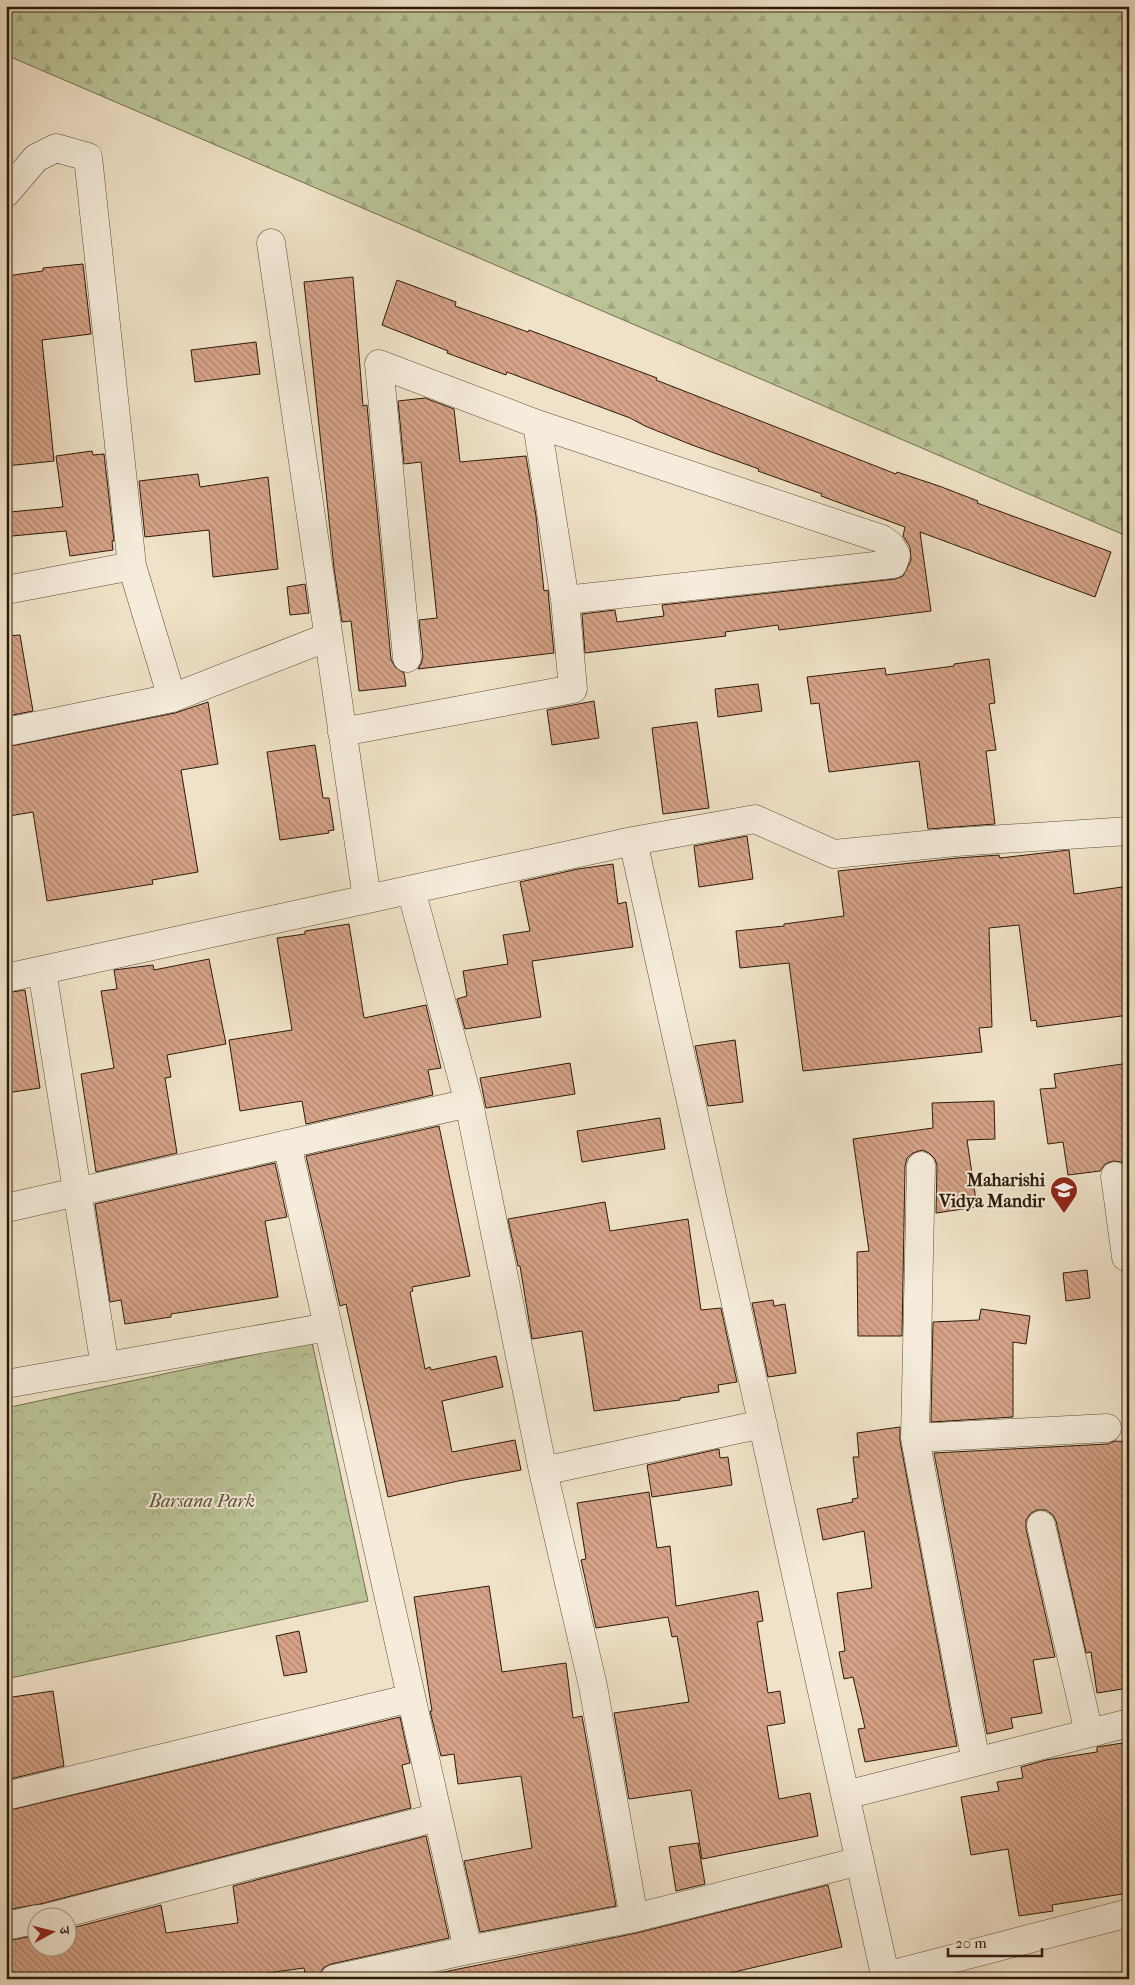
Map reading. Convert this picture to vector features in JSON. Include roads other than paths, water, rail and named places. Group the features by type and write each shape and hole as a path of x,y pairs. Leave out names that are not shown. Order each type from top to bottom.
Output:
{"street":[{"path":"6,193 36,158 56,148 88,157 132,566 172,698"},
{"path":"271,243 367,899"},
{"path":"407,658 380,364 537,424 882,539 890,545 896,555 893,564 565,600"},
{"path":"342,732 573,689 565,600 537,424"},
{"path":"6,590 132,566"},
{"path":"6,732 172,698 328,637"},
{"path":"6,978 633,841 755,819 834,854 956,842 1129,831"},
{"path":"633,841 886,1977 1129,1913"},
{"path":"411,890 469,1103 543,1471 593,1686 634,1918"},
{"path":"42,970 105,1367"},
{"path":"6,1208 469,1103"},
{"path":"287,1144 468,1950"},
{"path":"921,1166 915,1438 976,1762"},
{"path":"1116,1176 1126,1257 1129,1256"},
{"path":"6,1384 328,1327"},
{"path":"543,1471 763,1424"},
{"path":"915,1438 1107,1428"},
{"path":"1040,1525 1089,1733"},
{"path":"6,1796 411,1698"},
{"path":"846,1795 1129,1723"},
{"path":"78,1910 438,1817"},
{"path":"334,1979 468,1950 634,1918 860,1862"},
{"path":"6,1926 28,1922"}],"place":[{"name":"Maharishi Vidya Mandir","path":"1064,1214"}],"park label":[{"name":"Barsana Park","path":"202,1501"}]}
